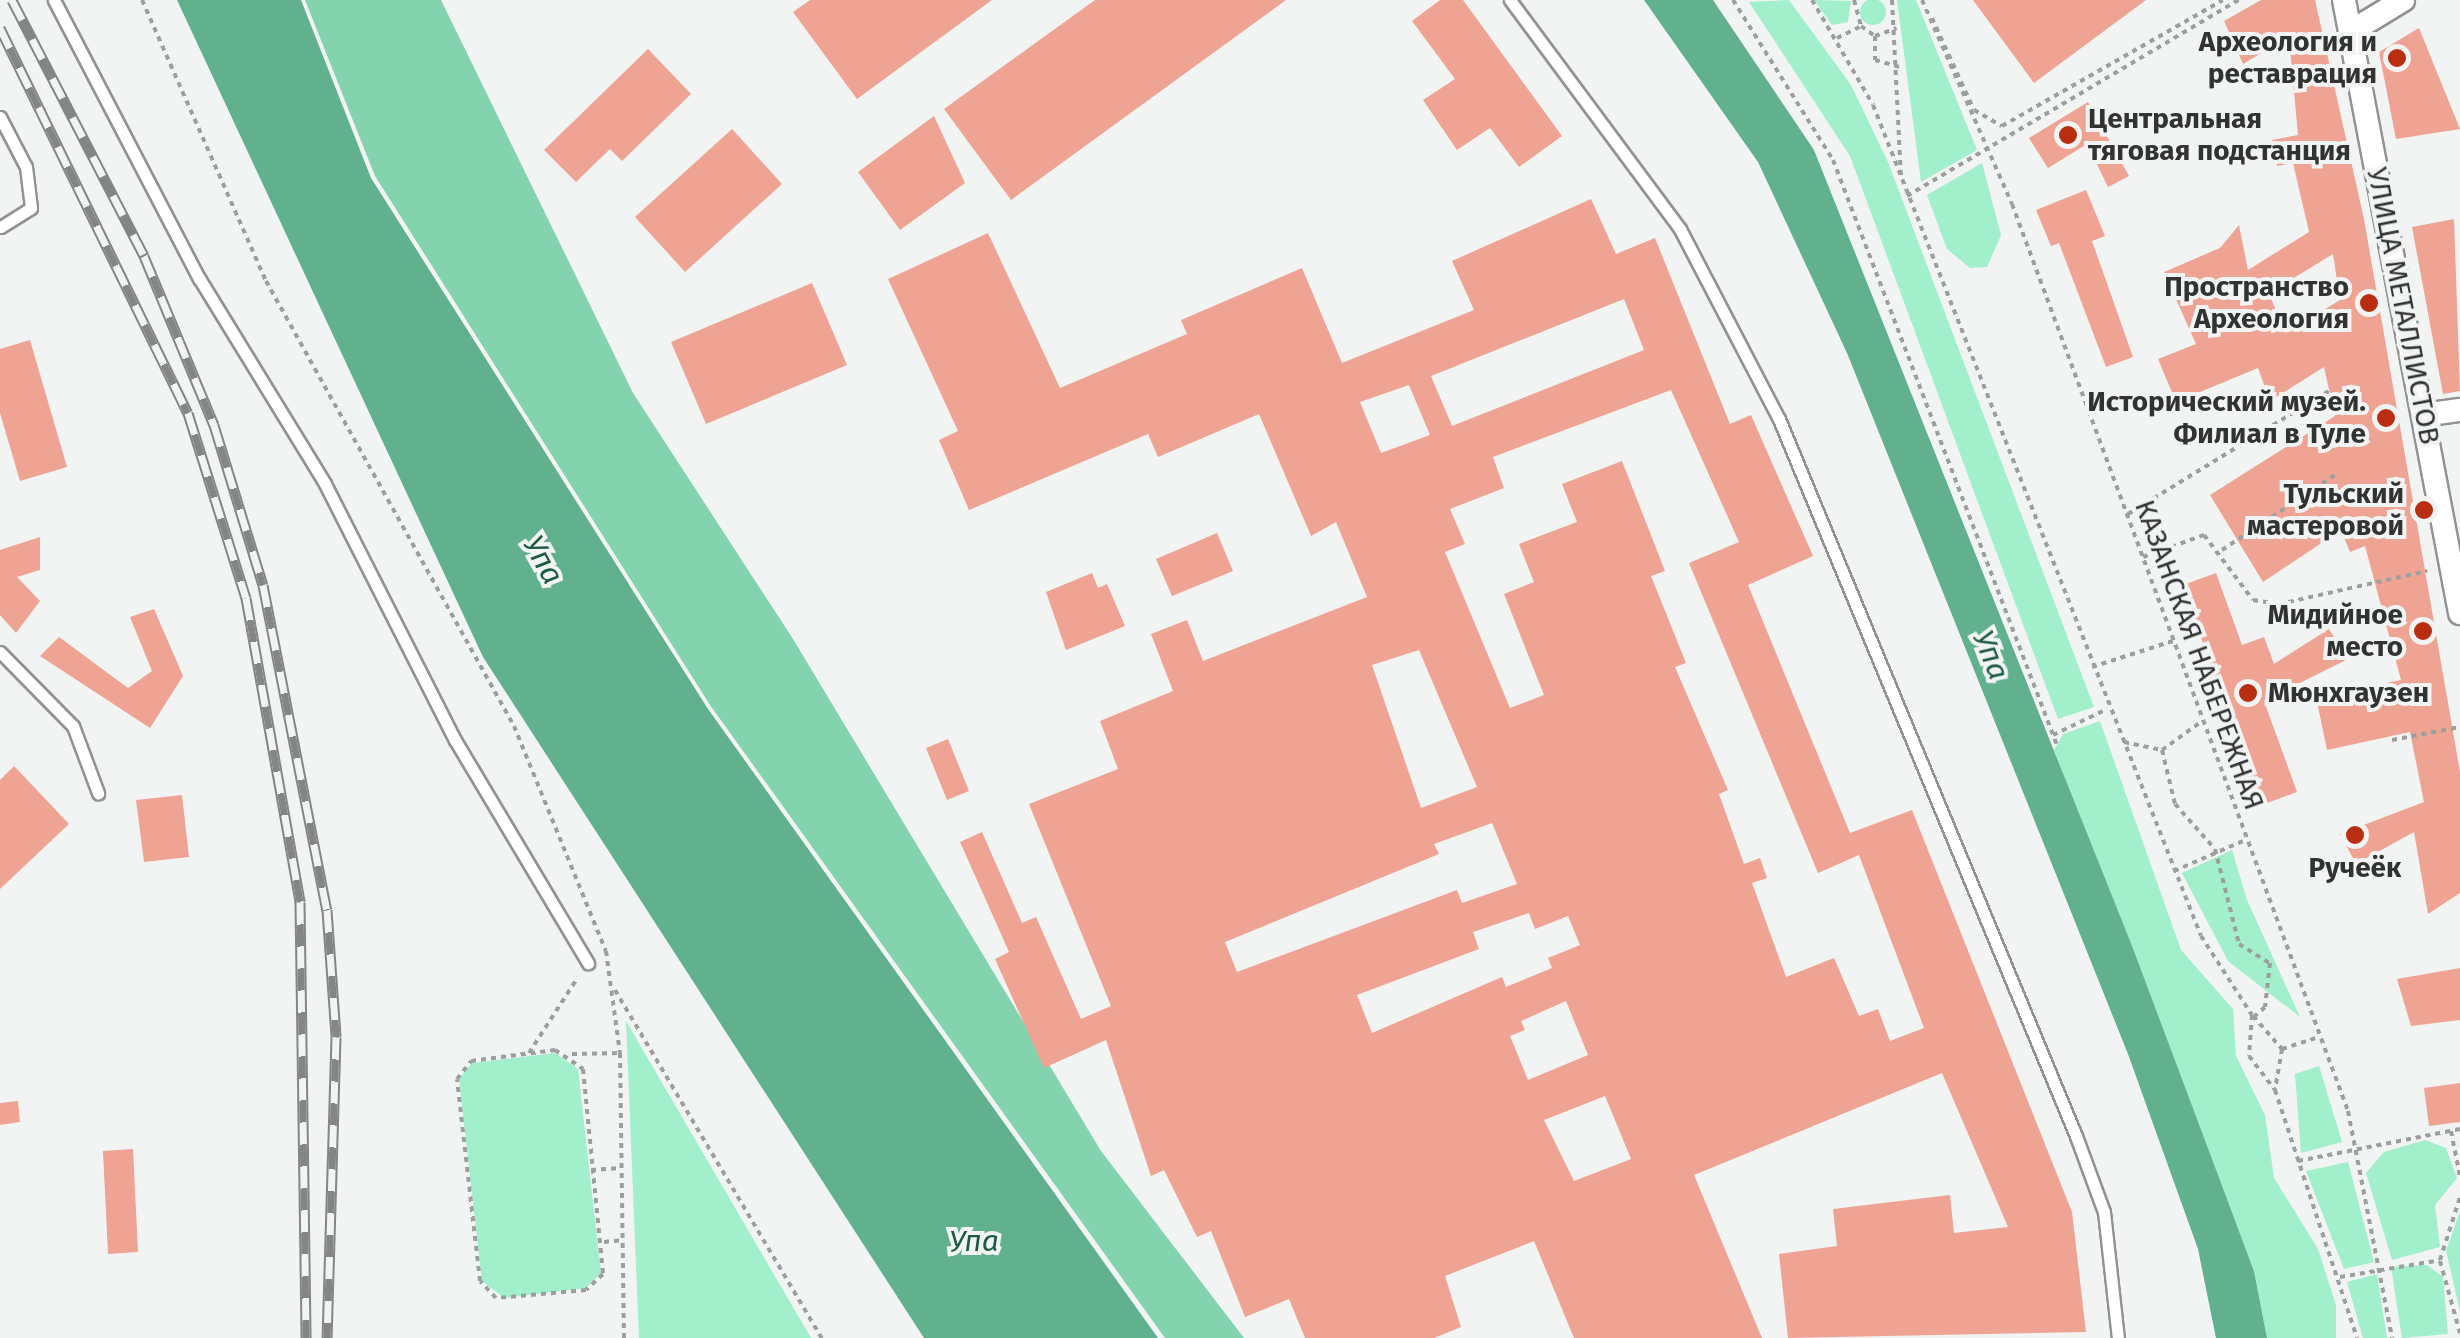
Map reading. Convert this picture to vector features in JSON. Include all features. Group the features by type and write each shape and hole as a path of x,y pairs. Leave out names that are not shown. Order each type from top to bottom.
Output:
{"street":[{"name":"УЛИЦА МЕТАЛЛИСТОВ","path":"2344,0 2460,613"},
{"path":"2352,32 2403,0"},
{"path":"2424,416 2460,410"}],"lane":[{"path":"54,0 224,324 325,484 455,740 588,963"},
{"path":"1510,0 1680,229 1780,419 2104,1212 2118,1338"},
{"path":"0,117 26,167 32,208 0,227"},
{"path":"0,652 73,726 98,793"}],"path":[{"path":"142,0 266,282 514,726 606,951 620,1053 624,1338"},
{"path":"1812,0 1837,38 1902,185 2201,936 2253,1016 2282,1049"},
{"path":"1854,0 1861,26 1875,36"},
{"path":"1892,0 1902,67 1902,185"},
{"path":"1923,0 1974,110 2002,126 2224,0"},
{"name":"КАЗАНСКАЯ НАБЕРЕЖНАЯ","path":"1923,0 2128,514 2356,1145 2382,1265 2392,1338"},
{"path":"1906,197 2239,0"},
{"path":"1736,1 1832,160 2057,745"},
{"path":"1837,38 1861,26"},
{"path":"1875,36 1897,28"},
{"path":"1875,36 1875,60 1902,67"},
{"path":"2128,514 2329,390"},
{"path":"2222,550 2338,473"},
{"path":"2143,557 2204,535 2222,550 2253,600 2280,604 2451,566"},
{"path":"2092,667 2172,641"},
{"path":"2052,735 2108,709"},
{"path":"2121,742 2162,750 2201,722"},
{"path":"2392,740 2460,726"},
{"path":"2162,750 2175,804 2215,849 2239,944 2270,963 2265,1007 2253,1016 2248,1056 2275,1090 2357,1338"},
{"path":"2174,870 2215,849 2244,841"},
{"path":"529,1053 588,963 606,951"},
{"path":"614,989 822,1338"},
{"path":"2282,1049 2317,1038"},
{"path":"2275,1090 2282,1049"},
{"path":"572,1054 582,1069 604,1274 592,1288 488,1295 469,1184 459,1071 529,1053 620,1053"},
{"path":"2297,1162 2356,1145 2460,1129"},
{"path":"2451,1130 2460,1177"},
{"path":"592,1170 621,1168"},
{"path":"2460,1197 2440,1260 2460,1333"},
{"path":"602,1242 624,1240"},
{"path":"2338,1278 2382,1265 2440,1260"}],"shaded area":[{"path":"1873,-1 1882,3 1886,12 1882,21 1873,25 1864,21 1860,12 1864,3"},
{"path":"305,0 441,0 633,393 793,639 1101,1151 1244,1338 1165,1338 710,705 375,176"},
{"path":"1789,0 1851,85 1888,162 2094,707 2058,719 1850,156 1749,2"},
{"path":"1814,0 1851,1 1848,22 1832,25"},
{"path":"1897,0 1916,0 1977,150 1921,182"},
{"path":"1982,163 2001,235 1987,267 1970,268 1947,249 1927,195"},
{"path":"2100,721 2181,950 2233,1009 2236,1056 2265,1115 2274,1178 2318,1249 2336,1305 2336,1338 2267,1338 2254,1270 2054,750 2063,734"},
{"path":"2232,850 2247,900 2300,1017 2228,961 2182,873"},
{"path":"626,1021 811,1338 639,1338"},
{"path":"555,1053 578,1069 601,1273 586,1288 504,1298 482,1281 459,1079 472,1063"},
{"path":"2319,1066 2342,1142 2301,1153 2295,1074"},
{"path":"2425,1140 2446,1148 2457,1178 2435,1205 2440,1247 2392,1260 2366,1173 2384,1152"},
{"path":"2348,1162 2374,1262 2344,1269 2306,1171"},
{"path":"2460,1211 2460,1311 2446,1251"},
{"path":"2427,1265 2443,1277 2448,1334 2402,1338 2391,1267"},
{"path":"2377,1274 2387,1338 2363,1338 2347,1282"}],"water":[{"name":"Упа","path":"177,0 301,0 371,178 708,709 1158,1338 924,1338 483,657"},
{"name":"Упа","path":"1644,0 1713,0 1814,150 2132,946 2254,1271 2267,1338 2216,1338 2198,1249 2128,1054 1847,353 1758,162"}],"building":[{"path":"810,0 992,0 857,99 793,12"},
{"path":"1095,0 1286,0 1011,200 944,109"},
{"path":"1440,0 1463,0 1562,136 1519,167 1490,128 1457,150 1423,100 1455,79 1412,21"},
{"path":"1973,0 2146,0 2034,83"},
{"path":"2261,0 2315,0 2364,219 2460,772 2460,893 2428,914 2414,832 2356,864 2340,834 2424,802 2410,732 2327,750 2316,697 2401,680 2365,546 2350,552 2341,530 2263,582 2210,495 2335,416 2324,367 2270,401 2258,368 2176,402 2158,359 2196,344 2164,272 2220,248 2239,225 2248,270 2309,232 2293,163 2277,166 2272,140 2298,135 2289,37 2243,64 2224,21","holes":["2333,254 2340,300 2285,333 2269,293"]},
{"path":"2419,28 2460,129 2396,139 2379,52"},
{"path":"648,49 691,94 622,161 610,149 576,182 544,150"},
{"name":"Центральная тяговая подстанция","path":"2088,102 2129,176 2108,187 2087,144 2048,168 2029,138"},
{"path":"934,116 965,183 900,230 858,172"},
{"path":"732,129 782,184 685,272 635,217"},
{"path":"2086,190 2105,236 2092,241 2133,357 2106,367 2059,243 2051,246 2036,210"},
{"path":"1591,199 1616,254 1655,238 1730,424 1751,415 1813,556 1748,585 1850,833 1912,810 2072,1212 2086,1332 1788,1338 1779,1254 1837,1246 1833,1209 1950,1195 1954,1233 2008,1227 1942,1073 1694,1175 1762,1338 1574,1338 1534,1241 1445,1276 1461,1327 1434,1338 1305,1338 1289,1299 1245,1317 1211,1231 1197,1237 1164,1170 1151,1176 1106,1040 1044,1068 995,959 1009,952 960,842 982,832 1022,923 1036,917 1081,1019 1111,1006 1029,804 1118,769 1100,721 1173,691 1151,634 1187,620 1203,661 1367,597 1336,522 1311,536 1259,414 1158,457 1148,434 969,510 939,440 958,431 888,279 988,233 1060,388 1187,334 1181,320 1302,268 1342,363 1474,310 1452,261","holes":["1624,299 1644,350 1452,426 1431,376","1409,385 1430,435 1381,453 1360,402","1671,390 1739,542 1689,563 1818,873 1859,855 1924,1028 1890,1041 1878,1009 1859,1016 1834,958 1786,977 1752,883 1767,878 1760,858 1744,864 1719,794 1728,790 1675,667 1686,663 1651,576 1665,571 1622,461 1562,484 1577,522 1519,544 1534,582 1504,594 1544,695 1510,708 1445,552 1465,544 1450,509 1504,488 1493,457","1419,650 1477,787 1421,808 1372,665","1492,823 1517,884 1462,903 1457,890 1237,972 1225,942 1439,854 1434,844","1529,913 1535,929 1568,916 1580,945 1548,958 1552,968 1506,987 1502,977 1372,1033 1357,995 1479,949 1473,932","1566,1001 1588,1055 1528,1080 1510,1036 1525,1030 1521,1021","1605,1096 1631,1159 1574,1181 1544,1120"]},
{"path":"2454,219 2460,391 2443,394 2412,227"},
{"path":"812,283 847,365 706,424 671,342"},
{"path":"30,340 67,467 20,481 0,413 0,349"},
{"path":"1217,533 1233,571 1172,596 1156,559"},
{"path":"40,537 40,570 17,577 40,601 16,633 0,615 0,550"},
{"path":"1092,573 1098,588 1107,584 1125,626 1066,650 1046,592"},
{"path":"2216,573 2242,645 2264,637 2274,664 2329,629 2348,659 2264,701 2297,792 2259,806 2183,585"},
{"path":"154,609 183,676 150,728 40,656 59,637 128,688 152,671 130,617"},
{"path":"948,739 969,791 947,800 926,748"},
{"path":"14,766 69,824 0,889 0,780"},
{"path":"182,795 189,857 144,862 136,800"},
{"path":"2460,968 2460,1020 2411,1026 2397,979"},
{"path":"2460,1083 2460,1122 2429,1126 2424,1088"},
{"path":"18,1101 20,1122 0,1125 0,1103"},
{"path":"133,1149 138,1252 108,1254 103,1151"}],"railway":[{"path":"12,0 144,256 214,425 263,585 327,910 336,1037 327,1338"},
{"path":"0,28 188,413 246,598 300,902 306,1338"}],"place":[{"name":"Археология и реставрация","path":"2397,58"},
{"name":"Центральная тяговая подстанция","path":"2068,135"},
{"name":"Пространство Археология","path":"2369,303"},
{"name":"Исторический музей. Филиал в Туле","path":"2386,418"},
{"name":"Тульский мастеровой","path":"2424,510"},
{"name":"Мидийное место","path":"2423,631"},
{"name":"Мюнхгаузен","path":"2248,693"},
{"name":"Ручеёк","path":"2355,835"}]}
